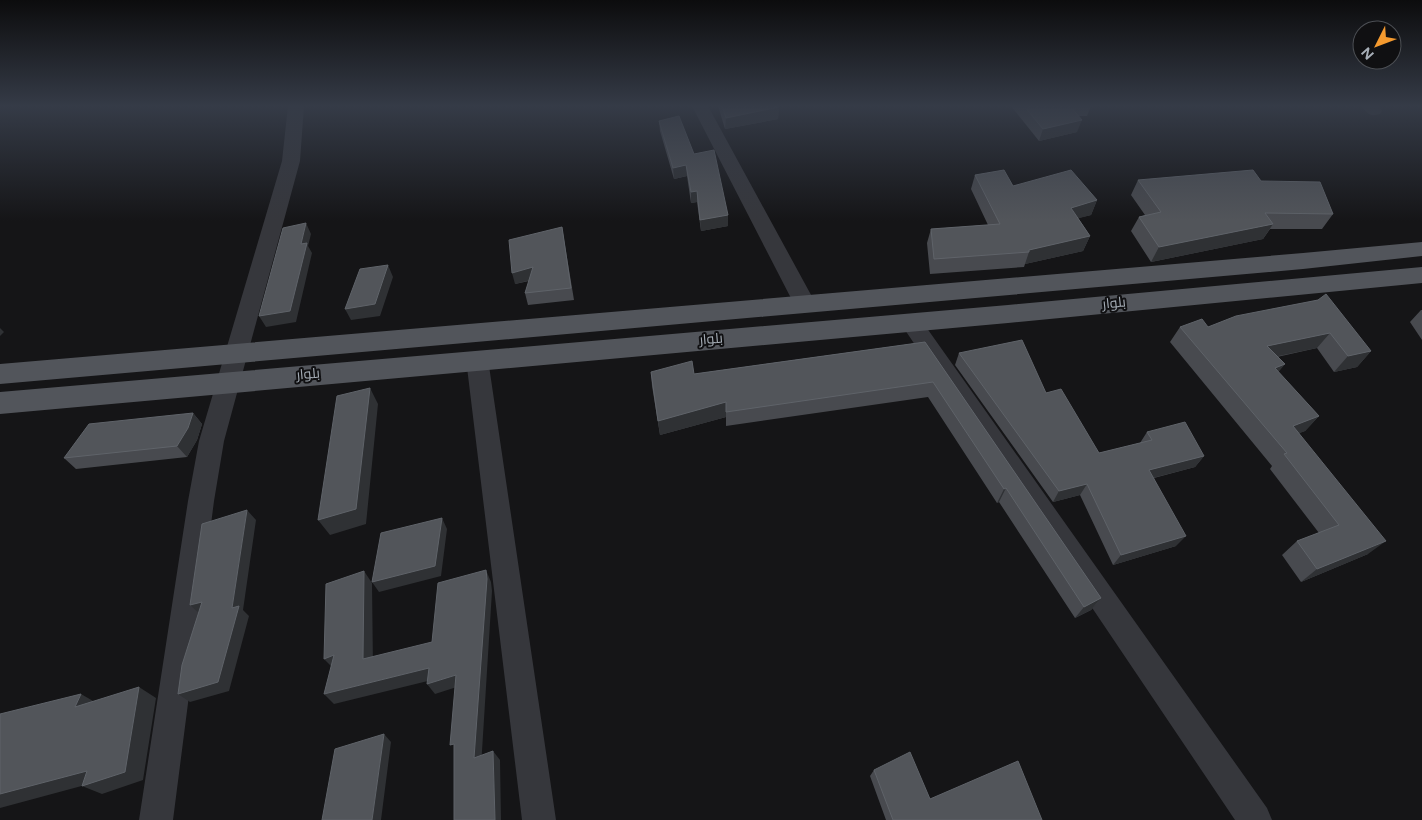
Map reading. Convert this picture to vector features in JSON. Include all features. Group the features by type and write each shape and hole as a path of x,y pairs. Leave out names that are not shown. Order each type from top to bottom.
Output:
{"main road":[{"name":"بلوار","path":"0,374 1293,262 1422,249"},
{"name":"بلوار","path":"0,403 1422,275"}],"street":[{"path":"156,820 183,642 206,462 226,382 237,354 291,161 293,144"},
{"path":"722,144 805,304"},
{"path":"911,322 1256,820"},
{"path":"476,359 539,820"}],"building":[{"path":"666,144 690,144 694,154 714,150 728,215 700,220 697,191 691,192 686,165 673,168"},
{"path":"1004,170 1013,186 1071,170 1097,200 1071,208 1090,236 1029,250 1029,252 934,259 931,229 1000,224 975,175"},
{"path":"1253,170 1261,181 1320,182 1333,214 1265,213 1273,224 1159,247 1139,217 1161,212 1138,180"},
{"path":"306,223 301,244 307,243 290,311 259,316 283,228"},
{"path":"562,227 571,288 525,293 533,267 512,273 509,240"},
{"path":"388,265 375,304 345,309 360,269"},
{"path":"1326,294 1371,351 1348,356 1330,333 1267,346 1285,364 1275,368 1319,416 1293,426 1386,541 1317,569 1297,541 1339,525 1284,454 1287,453 1180,327 1202,319 1208,327 1236,316 1318,300"},
{"path":"1022,340 1046,393 1061,389 1099,453 1152,440 1147,432 1185,422 1204,456 1149,470 1186,536 1121,555 1087,484 1059,491 959,353"},
{"path":"925,342 1101,598 1084,607 1006,488 1004,489 933,382 726,412 726,402 658,421 651,372 692,361 694,374"},
{"path":"370,388 356,509 318,520 337,396"},
{"path":"193,413 188,428 177,446 64,458 89,424"},
{"path":"247,510 232,608 239,606 218,682 178,694 182,665 202,602 190,605 202,524"},
{"path":"442,518 435,566 372,582 381,533"},
{"path":"486,570 487,579 474,758 493,751 495,820 454,820 454,744 450,745 456,675 427,684 429,668 324,694 334,655 324,659 326,584 364,571 363,659 432,642 438,583"},
{"path":"139,687 125,772 82,786 87,771 0,794 0,714 81,694 75,707"},
{"path":"384,734 372,820 322,820 335,749"},
{"path":"910,752 930,799 1018,761 1042,820 893,820 874,770"}]}
